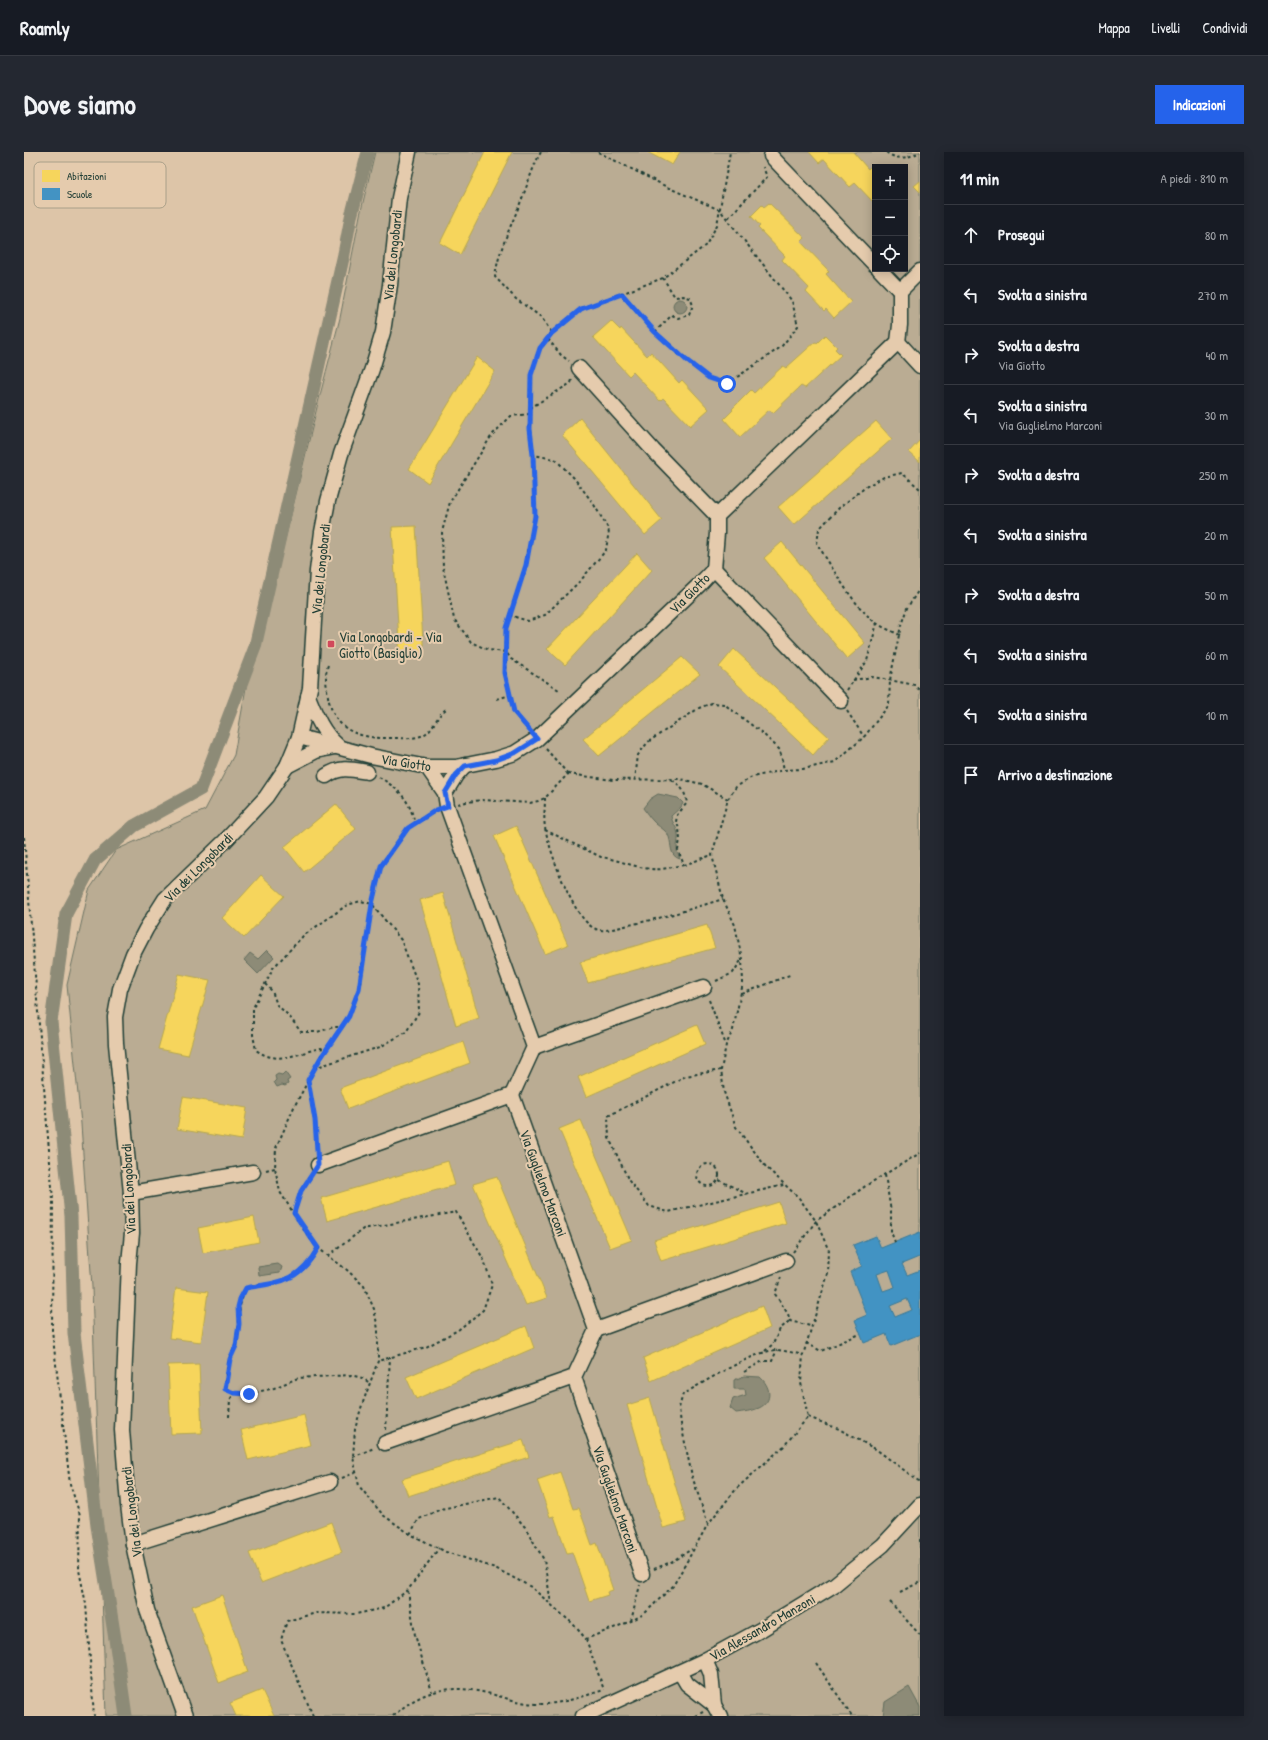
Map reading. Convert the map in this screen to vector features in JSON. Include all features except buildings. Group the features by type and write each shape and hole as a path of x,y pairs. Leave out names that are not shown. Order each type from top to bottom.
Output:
{"street":[{"name":"Via dei Longobardi","path":"185,1716 147,1610 133,1544 122,1430 127,1286 132,1233 131,1193 116,1044 115,1017 120,989 133,954 146,929 165,899 225,841 266,797 287,766 299,737 308,696 314,645 317,571 322,532 328,501 342,454 372,369 383,332 390,285 399,198 409,152"},
{"path":"771,156 872,262"},
{"path":"900,291 920,271"},
{"path":"579,368 653,450 717,516 898,342 900,325 900,291 882,272"},
{"path":"898,342 920,366"},
{"name":"Via Giotto","path":"299,737 338,746 371,756 427,767 465,766 496,760 515,753 537,739 714,569 717,516"},
{"path":"714,569 841,701"},
{"name":"Via Giotto","path":"308,696 321,727 327,736 338,746"},
{"name":"Via Giotto","path":"287,766 316,751 338,746"},
{"path":"446,799 456,775 465,766"},
{"path":"318,1165 512,1095 534,1047 446,799 427,767"},
{"path":"326,776 333,771 345,768 367,772"},
{"path":"534,1047 704,987"},
{"name":"Via Guglielmo Marconi","path":"512,1095 596,1330"},
{"path":"131,1193 253,1172"},
{"path":"385,1443 574,1377 596,1330 786,1261"},
{"name":"Via Guglielmo Marconi","path":"574,1377 642,1574"},
{"path":"133,1544 330,1482"},
{"name":"Via Alessandro Manzoni","path":"583,1716 705,1660 762,1629 834,1585 883,1545 920,1506"},
{"path":"705,1660 711,1674 717,1711"},
{"path":"680,1672 687,1684 717,1711"}],"path":[{"path":"541,152 533,166 521,201 498,257 495,277 516,299 541,317 552,333"},
{"path":"598,152 669,188 720,210 728,218 792,301 798,326 781,347 753,368 727,384 709,378 686,360 655,332 622,294"},
{"path":"728,799 702,784 680,779 613,780 568,774 514,712 505,673 506,628 526,565 535,516 530,408 531,375 540,348 552,333 581,309 663,278 706,245 717,226 730,152"},
{"path":"886,152 891,156 907,158 920,152"},
{"path":"728,218 767,177 762,164 771,156"},
{"path":"655,332 672,316 678,318 689,315 693,305 690,298 683,296 675,297 663,278"},
{"path":"530,408 571,383 579,368 561,355 548,339"},
{"path":"530,414 511,416 492,435 450,502 442,532 443,567 454,619 471,642 488,650 506,652 511,659 558,690"},
{"path":"510,615 528,621 545,615 581,580 606,550 609,530 593,503 574,478 555,459 533,455"},
{"path":"900,635 870,618 855,600 817,544 819,529 851,498 867,486 884,477 902,473 920,488"},
{"path":"586,1639 632,1621 644,1614 673,1586 708,1524 737,1488 784,1446 808,1417 802,1384 803,1355 810,1326 828,1274 829,1251 816,1221 799,1198 766,1167 736,1127 724,1092 721,1070 726,1045 733,1030 742,994 742,959 735,925 723,898 712,855 728,799 736,787 752,777 835,762 864,737 889,705 890,680 907,608 920,588"},
{"path":"864,737 841,701 853,680 867,661 877,623"},
{"path":"328,665 326,670 326,681 332,712 338,722 349,731 384,738 421,736 434,725 442,711 448,708"},
{"path":"853,680 873,677 915,685 920,691"},
{"path":"497,699 510,695"},
{"path":"635,780 638,755 648,742 699,708 712,703 724,704 762,733 780,750 784,770"},
{"path":"367,772 389,783 402,794 409,804 416,823"},
{"path":"568,774 545,798 530,803 446,799 436,810 408,828 381,866 372,904 359,989 349,1016 314,1068 294,1107 276,1148 275,1168 280,1192 318,1248 347,1270 364,1286 374,1309 378,1361 355,1429 353,1457 359,1486 383,1515 410,1534 439,1548 501,1572 531,1587 551,1604 573,1624 586,1639 604,1690 612,1703"},
{"path":"671,779 680,785 686,794 687,803 677,815 676,822 679,828 680,840 678,850 684,865"},
{"path":"545,798 545,830 561,876 573,904 586,923 599,930 609,929 669,916 723,898"},
{"path":"545,830 601,857 611,859 622,864 662,869 684,865 712,855"},
{"path":"24,837 52,1200 52,1337 70,1484 80,1515 79,1570 86,1604 94,1716"},
{"path":"314,1068 380,1047 406,1032 419,1012 418,984 401,940 372,904 361,901 346,905 304,936 273,968 253,1008 253,1036 256,1050 263,1056 273,1058 289,1057 321,1048 325,1050"},
{"path":"726,1045 704,987 733,973 742,959"},
{"path":"742,994 792,974"},
{"path":"265,984 272,991 278,1005 289,1016 301,1032 317,1032 334,1027 340,1028"},
{"path":"721,1070 686,1076 608,1116 609,1138 629,1181 649,1206 668,1212 784,1185"},
{"path":"294,1213 301,1191 318,1165 315,1120 308,1080"},
{"path":"790,1320 788,1314 775,1294 786,1261 816,1221 867,1185 920,1153"},
{"path":"709,1163 715,1165 719,1171 718,1180 712,1186 704,1186 700,1183 697,1176 700,1167 709,1163"},
{"path":"885,1175 891,1211 891,1232 895,1242"},
{"path":"718,1180 745,1193"},
{"path":"328,1256 363,1229 456,1212 484,1260 492,1285 483,1310 458,1330 426,1347 378,1361"},
{"path":"318,1248 302,1270 285,1282 246,1288 240,1299 238,1307 239,1324 236,1346 230,1359 225,1389 234,1393 249,1394 274,1388 298,1378 351,1375 362,1378 370,1383"},
{"path":"790,1320 810,1326"},
{"path":"708,1524 692,1476 681,1424 679,1408 683,1394 764,1352 773,1344 780,1329 790,1320"},
{"path":"806,1343 821,1351 860,1334"},
{"path":"764,1352 777,1350 803,1355"},
{"path":"744,1372 763,1360 772,1360 777,1350"},
{"path":"353,1457 385,1443 390,1357"},
{"path":"229,1417 230,1400 234,1393"},
{"path":"808,1417 839,1429 877,1450 920,1482"},
{"path":"410,1534 418,1519 440,1509 499,1496 525,1527 544,1560 551,1604"},
{"path":"920,1539 920,1549"},
{"path":"312,1716 281,1640 287,1621 316,1613 356,1614 384,1608 408,1590 439,1548"},
{"path":"900,1592 920,1582"},
{"path":"408,1590 415,1635 432,1692"},
{"path":"890,1602 920,1635"},
{"path":"816,1663 852,1716"},
{"path":"393,1716 405,1705 424,1694 453,1688 490,1694 518,1702 536,1704 556,1704 604,1690"}],"shaded area":[{"path":"375,152 920,152 920,1716 106,1716 92,1287 81,1124 67,985 89,890 116,850 205,810 234,755 247,682 269,606 340,318 360,215"},
{"path":"677,299 683,299 687,303 687,309 683,313 677,313 673,309 673,303"},
{"path":"658,794 678,798 683,803 681,807 671,816 677,829 677,848 680,859 676,858 672,853 668,834 655,823 643,808 650,799"},
{"path":"267,950 274,957 258,974 244,960 250,953 258,959"},
{"path":"285,1072 290,1079 287,1081 288,1084 277,1087 274,1082 276,1080 275,1076 278,1074 282,1075"},
{"path":"278,1264 282,1267 280,1273 259,1276 258,1267"},
{"path":"744,1376 760,1377 768,1389 769,1397 764,1405 759,1408 736,1413 730,1408 733,1399 746,1395 745,1389 734,1389 734,1380"},
{"path":"909,1687 920,1707 920,1716 883,1716 885,1702"}],"waterway":[{"path":"126,1716 97,1526 74,1333 71,1216 51,1022 66,914 95,860 134,826 201,789 255,647 344,254 351,217 368,152"}],"place":[{"name":"Via Longobardi - Via Giotto (Basiglio)","path":"331,644"}],"route":[{"path":"249,1394 234,1393 225,1389 230,1359 236,1346 239,1324 238,1307 240,1299 246,1288 285,1282 302,1270 318,1248 294,1213 301,1191 318,1165 315,1120 308,1080 314,1068 349,1016 359,989 372,904 381,866 408,828 436,810 448,806 445,793 456,775 465,766 496,760 515,753 537,739 514,712 505,673 506,628 526,565 535,516 533,455 530,429 531,375 540,348 552,333 581,309 622,294 655,332 686,360 709,378 727,384"}]}
